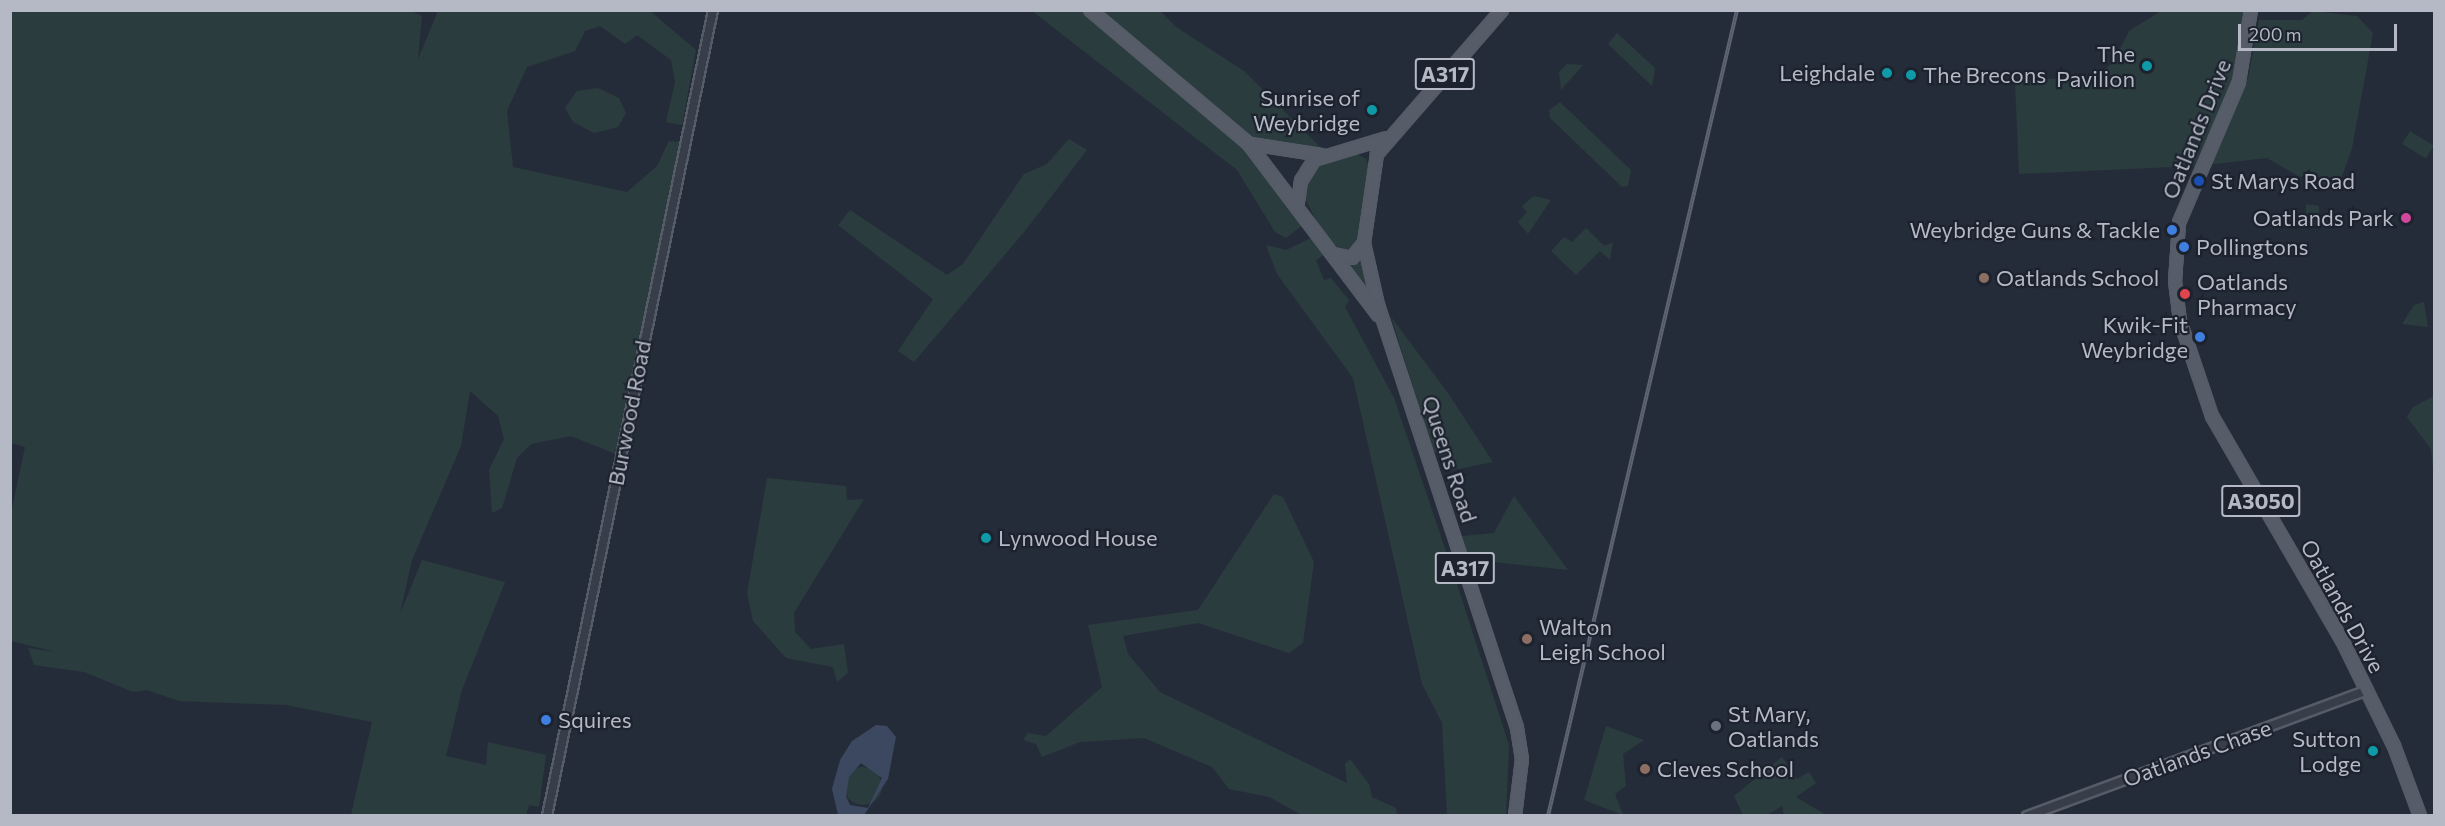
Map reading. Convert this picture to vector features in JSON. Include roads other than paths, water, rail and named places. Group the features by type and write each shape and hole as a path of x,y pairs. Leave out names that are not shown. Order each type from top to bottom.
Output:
{"main road":[{"path":"1090,10 1248,143 1298,202"},
{"name":"A317","path":"1364,243 1372,164 1387,138 1502,10"},
{"name":"Oatlands Drive","path":"2251,10 2238,82 2180,223 2175,281 2180,321 2212,416 2367,690 2420,816"},
{"name":"A317","path":"1321,155 1358,150 1387,138"},
{"path":"1248,143 1274,152 1321,155"},
{"path":"1358,150 1372,164"},
{"path":"1298,202 1305,171 1321,155"},
{"name":"A317","path":"1298,202 1310,228 1334,254"},
{"path":"1334,254 1352,258 1364,243"},
{"name":"Queens Road","path":"1364,243 1370,296"},
{"name":"Queens Road","path":"1334,254 1370,296 1385,325 1517,728 1522,759 1515,816"}],"street":[{"name":"Burwood Road","path":"547,816 713,10"},
{"name":"Oatlands Chase","path":"2027,816 2367,690"}],"water":[{"path":"876,725 887,726 896,737 888,779 864,815 838,815 832,789 840,760 852,741","holes":["861,763 882,778 868,808 850,805 846,796 849,777"]}],"railway":[{"path":"1548,816 1737,10"}],"place":[{"name":"The Pavilion","path":"2147,66"},
{"name":"Leighdale","path":"1887,73"},
{"name":"The Brecons","path":"1911,75"},
{"name":"Sunrise of Weybridge","path":"1372,110"},
{"name":"St Marys Road","path":"2199,181"},
{"name":"Oatlands Park","path":"2406,218"},
{"name":"Weybridge Guns & Tackle","path":"2172,230"},
{"name":"Pollingtons","path":"2184,247"},
{"name":"Oatlands School","path":"1984,278"},
{"name":"Oatlands Pharmacy","path":"2185,294"},
{"name":"Kwik-Fit Weybridge","path":"2200,337"},
{"name":"Lynwood House","path":"986,538"},
{"name":"Walton Leigh School","path":"1527,639"},
{"name":"Squires","path":"546,720"},
{"name":"St Mary, Oatlands","path":"1716,726"},
{"name":"Sutton Lodge","path":"2373,751"},
{"name":"Cleves School","path":"1645,769"}]}
